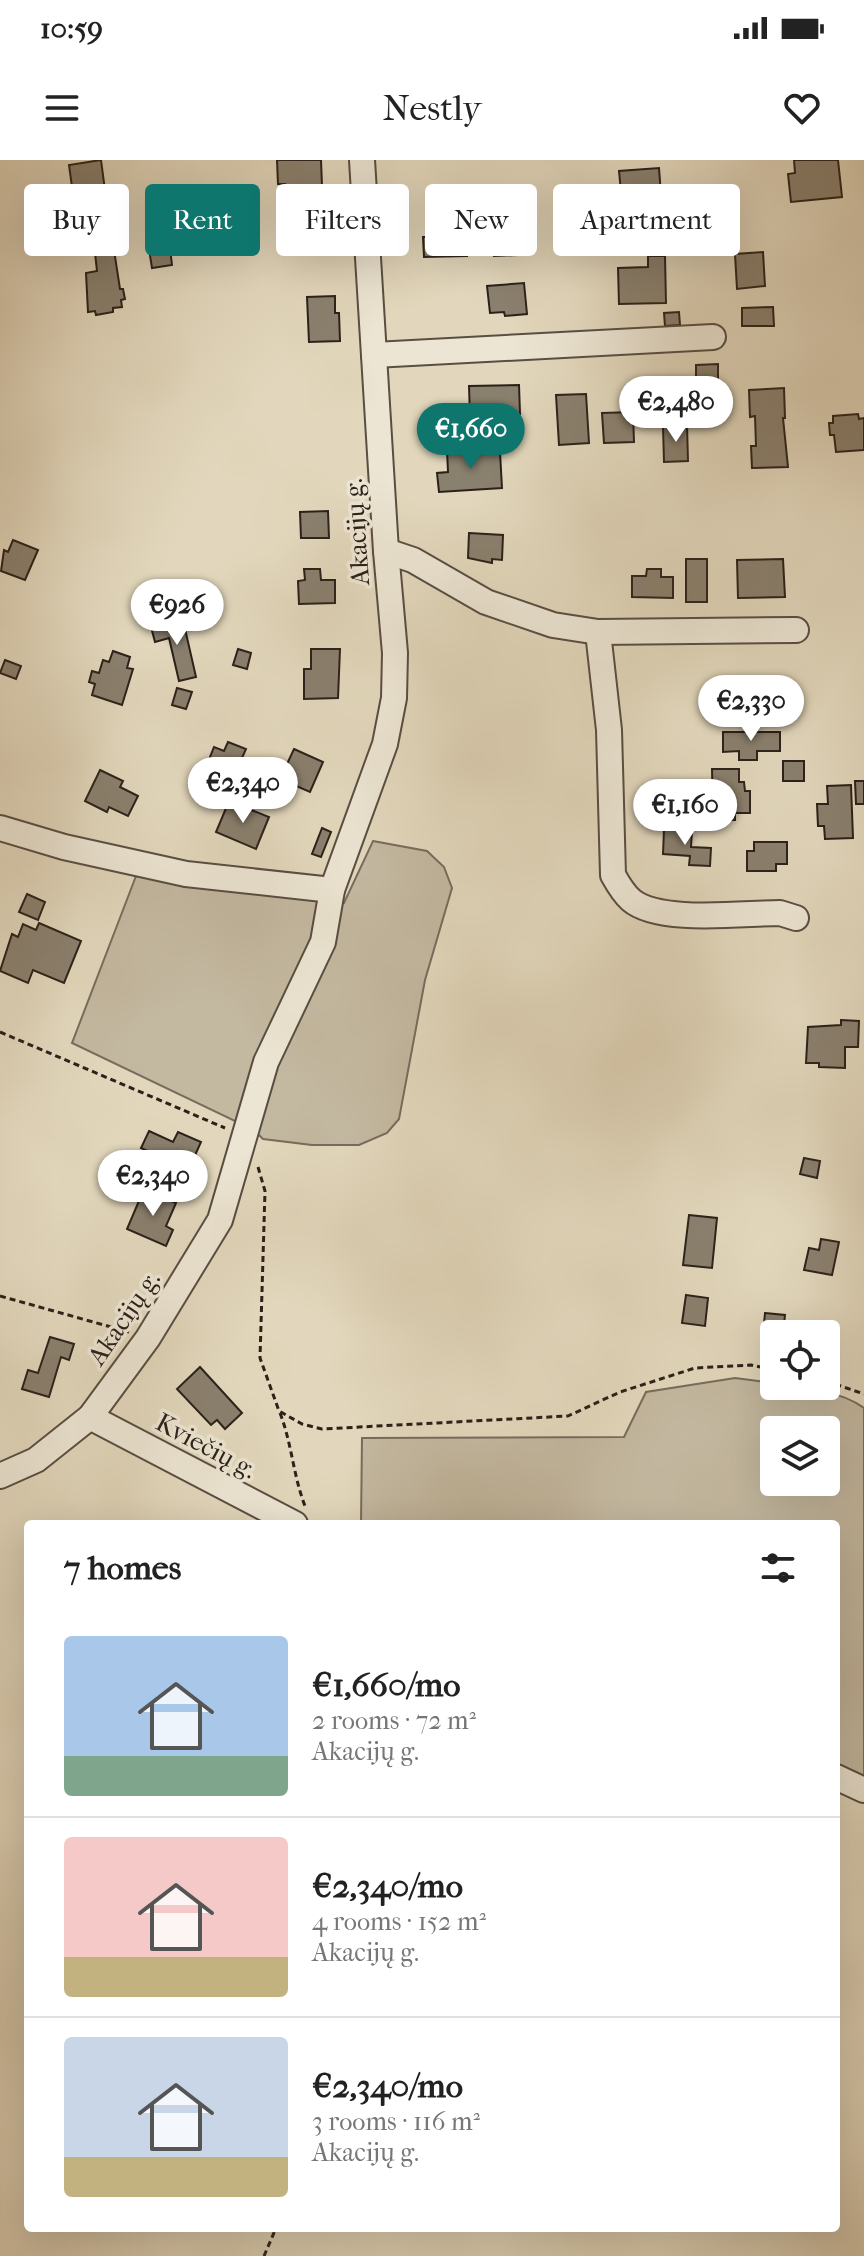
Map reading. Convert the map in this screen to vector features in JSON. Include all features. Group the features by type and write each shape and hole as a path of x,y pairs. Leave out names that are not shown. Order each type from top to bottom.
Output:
{"street":[{"name":"Akacijų g.","path":"0,1476 36,1460 90,1417 148,1338 220,1220 266,1062 323,942 332,890 385,744 394,698 395,653 362,160"},
{"path":"374,355 713,337"},
{"path":"386,551 413,560 486,602 553,625 598,632 796,630"},
{"path":"598,632 609,730 613,875 621,890 633,902 664,914 780,913 796,918"},
{"path":"0,828 64,847 186,874 332,890"},
{"name":"Kviečių g.","path":"90,1417 302,1518"},
{"path":"840,1779 864,1790"}],"path":[{"path":"0,1032 245,1136 254,1149 265,1191 260,1358 290,1441 302,1518"},
{"path":"0,1296 148,1338"},
{"path":"279,1411 302,1424 322,1429 568,1416 620,1392 695,1368 760,1367"},
{"path":"840,1386 864,1394"},
{"path":"264,2256 274,2232"}],"shaded area":[{"path":"373,841 427,851 444,867 452,888 425,980 399,1119 387,1133 359,1145 312,1145 263,1139 254,1130 72,1043 136,876 344,903"},
{"path":"735,1378 760,1381 760,1400 840,1400 840,1396 864,1408 864,1776 840,1765 840,1520 361,1520 362,1438 624,1437 646,1392"}],"building":[{"path":"101,160 104,184 72,184 69,165"},
{"path":"277,160 321,160 322,184 278,184"},
{"path":"794,160 838,160 842,197 791,202 788,174 795,173"},
{"path":"659,168 660,184 620,184 619,171"},
{"path":"423,237 425,256 467,256 424,257"},
{"path":"763,252 765,286 737,289 735,256"},
{"path":"95,256 115,256 120,289 123,289 125,299 121,300 122,307 113,308 113,312 96,315 95,311 88,312 86,273 97,271"},
{"path":"150,256 171,256 172,265 152,268"},
{"path":"648,256 665,256 666,303 619,304 618,268 648,267"},
{"path":"524,283 527,314 505,316 504,312 490,313 487,286"},
{"path":"335,296 340,341 309,342 307,297"},
{"path":"773,307 774,326 742,326 742,308"},
{"path":"679,312 680,325 665,326 664,313"},
{"path":"718,364 718,381 696,382 696,365"},
{"path":"519,385 520,414 470,416 469,386"},
{"path":"784,388 783,418 788,467 752,468 751,446 756,446 755,416 750,417 749,390"},
{"path":"586,394 589,443 559,445 556,395"},
{"path":"633,412 634,442 604,443 602,413"},
{"path":"858,414 859,419 864,418 864,450 836,452 829,423 833,423 833,416"},
{"path":"687,425 688,461 664,462 663,426"},
{"path":"483,448 484,453 500,452 502,488 439,492 437,473 448,472 447,450"},
{"path":"328,511 329,538 301,538 300,512"},
{"path":"469,533 503,535 502,560 492,559 492,563 468,558"},
{"path":"13,540 38,550 25,580 1,571 4,550 8,552"},
{"path":"686,559 707,559 707,602 686,602"},
{"path":"783,559 785,597 738,598 737,560"},
{"path":"304,569 320,569 321,580 335,580 335,603 299,604 298,581 305,580"},
{"path":"647,569 661,569 661,577 673,577 673,598 632,597 632,576 646,576"},
{"path":"183,620 196,677 179,681 169,638 155,642 151,627"},
{"path":"238,649 251,653 247,669 233,665"},
{"path":"311,649 340,649 338,698 304,699 304,669 311,669"},
{"path":"113,651 130,657 127,668 133,669 122,705 92,695 95,684 89,682 92,671 99,673 103,660 109,662"},
{"path":"5,660 21,666 16,679 0,673"},
{"path":"177,688 192,692 186,709 172,705"},
{"path":"723,732 780,732 780,751 757,751 757,760 739,760 739,751 723,752"},
{"path":"228,742 246,749 233,778 206,767 214,747 224,751"},
{"path":"294,749 323,762 310,792 280,779"},
{"path":"783,761 804,761 804,781 783,781"},
{"path":"712,769 739,769 739,782 744,782 745,791 750,791 750,813 735,813 735,820 724,820 724,813 713,813"},
{"path":"100,770 123,781 120,787 138,796 128,816 109,807 107,812 85,801"},
{"path":"855,781 864,781 864,804 856,804"},
{"path":"851,785 853,838 825,839 824,826 818,826 817,804 828,804 827,786"},
{"path":"229,801 269,817 256,849 216,832"},
{"path":"322,828 331,832 321,857 312,854"},
{"path":"664,829 692,831 691,847 711,848 710,866 689,865 690,856 663,854"},
{"path":"754,842 787,842 787,864 776,864 776,871 747,871 747,851 754,851"},
{"path":"27,894 45,902 38,920 19,912"},
{"path":"39,923 81,941 64,983 33,970 28,983 0,971 12,934 18,937 23,924 36,930"},
{"path":"841,1020 859,1021 858,1047 845,1047 845,1068 806,1063 808,1027 841,1025"},
{"path":"149,1131 173,1142 178,1132 201,1142 183,1182 161,1172 166,1160 141,1148"},
{"path":"804,1158 820,1161 817,1178 800,1174"},
{"path":"144,1189 176,1203 166,1226 173,1230 166,1246 127,1229"},
{"path":"689,1215 717,1218 712,1268 683,1265"},
{"path":"821,1239 839,1242 832,1275 804,1270 809,1248 819,1250"},
{"path":"686,1295 708,1298 705,1326 682,1323"},
{"path":"765,1313 785,1315 784,1320 764,1320"},
{"path":"50,1337 74,1344 69,1360 61,1357 49,1397 22,1389 28,1370 38,1373"},
{"path":"200,1367 242,1413 225,1429 217,1420 211,1425 177,1389"}]}
